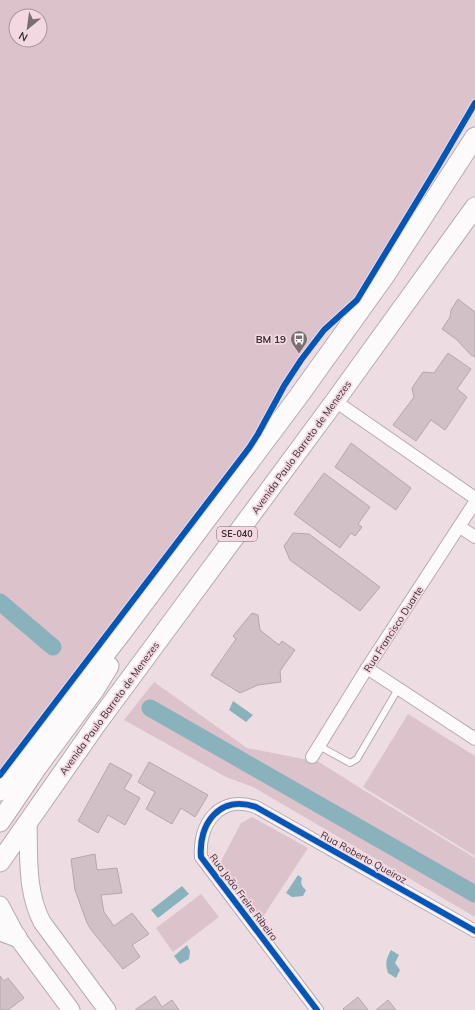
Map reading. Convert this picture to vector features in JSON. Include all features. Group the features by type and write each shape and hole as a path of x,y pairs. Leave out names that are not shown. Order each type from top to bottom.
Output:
{"main road":[{"name":"SE-040","path":"0,791 123,631 298,397 384,277 475,137"},
{"name":"Avenida Paulo Barreto de Menezes","path":"0,862 98,722 335,401 475,207"},
{"path":"0,822 38,766 95,689 107,668 123,631"},
{"path":"28,822 29,876 33,899 38,913 42,922 107,1010"},
{"path":"0,905 8,934 71,1010"}],"street":[{"path":"335,401 475,498"},
{"name":"Rua Francisco Duarte","path":"312,757 367,668 475,502"},
{"path":"460,527 475,537"},
{"path":"367,668 475,739"},
{"name":"Rua Roberto Queiroz","path":"242,804 261,810 475,931"},
{"name":"Rua João Freire Ribeiro","path":"242,804 228,805 218,810 208,822 200,846 201,857 317,1010"}],"lane":[{"path":"319,746 350,763 353,763 357,759 398,689"}],"shaded area":[{"path":"0,0 475,0 475,103 357,300 324,330 301,360 284,386 249,448 0,775"},
{"path":"154,682 247,748 319,762 475,858 475,917 253,787 226,777 124,720"},
{"path":"408,714 475,756 475,856 363,787"},
{"path":"252,817 308,848 261,920 220,863 241,823"},
{"path":"201,894 219,917 173,952 156,928"}],"water":[{"path":"233,701 253,715 246,722 229,710"},
{"path":"298,875 302,878 301,882 303,888 306,890 303,896 292,897 286,893"},
{"path":"182,886 189,894 158,918 151,910"},
{"path":"187,945 190,951 189,959 180,964 174,956"},
{"path":"391,950 399,955 395,963 400,970 396,978 388,973 386,967 387,959"}],"building":[{"path":"458,299 475,312 475,357 471,355 456,339 442,329 450,317 451,310"},
{"path":"448,353 471,369 457,389 467,397 445,430 431,420 416,441 393,425 414,397 412,388 423,372 434,373"},
{"path":"351,443 411,488 396,510 335,467"},
{"path":"324,473 370,507 358,524 362,527 355,536 351,533 340,548 294,514"},
{"path":"293,533 309,534 380,587 360,611 290,560 284,546"},
{"path":"252,613 258,615 260,630 279,645 282,641 295,650 280,671 281,682 258,685 240,693 211,675 236,639 233,636"},
{"path":"149,762 208,795 195,817 181,808 172,824 146,809 155,792 138,782"},
{"path":"110,763 132,775 124,789 140,798 125,825 108,815 98,833 78,821"},
{"path":"95,854 97,870 117,868 122,893 101,895 104,912 114,926 132,913 149,934 132,945 140,957 123,969 87,923 75,890 71,859"},
{"path":"0,976 4,981 8,978 24,998 8,1010 0,1010"},
{"path":"155,996 162,1007 172,1000 179,1010 135,1010"},
{"path":"358,997 368,1010 343,1009"},
{"path":"388,1000 396,1010 376,1010"}],"waterway":[{"path":"0,602 53,647"},
{"path":"150,708 475,894"}],"cycle path":[{"path":"0,775 249,448 284,386 301,360 324,330 357,300 475,103"},
{"path":"317,1010 201,857 203,833 214,815 222,808 243,804 256,807 475,931"}],"place":[{"name":"BM 19","path":"299,354"}]}
